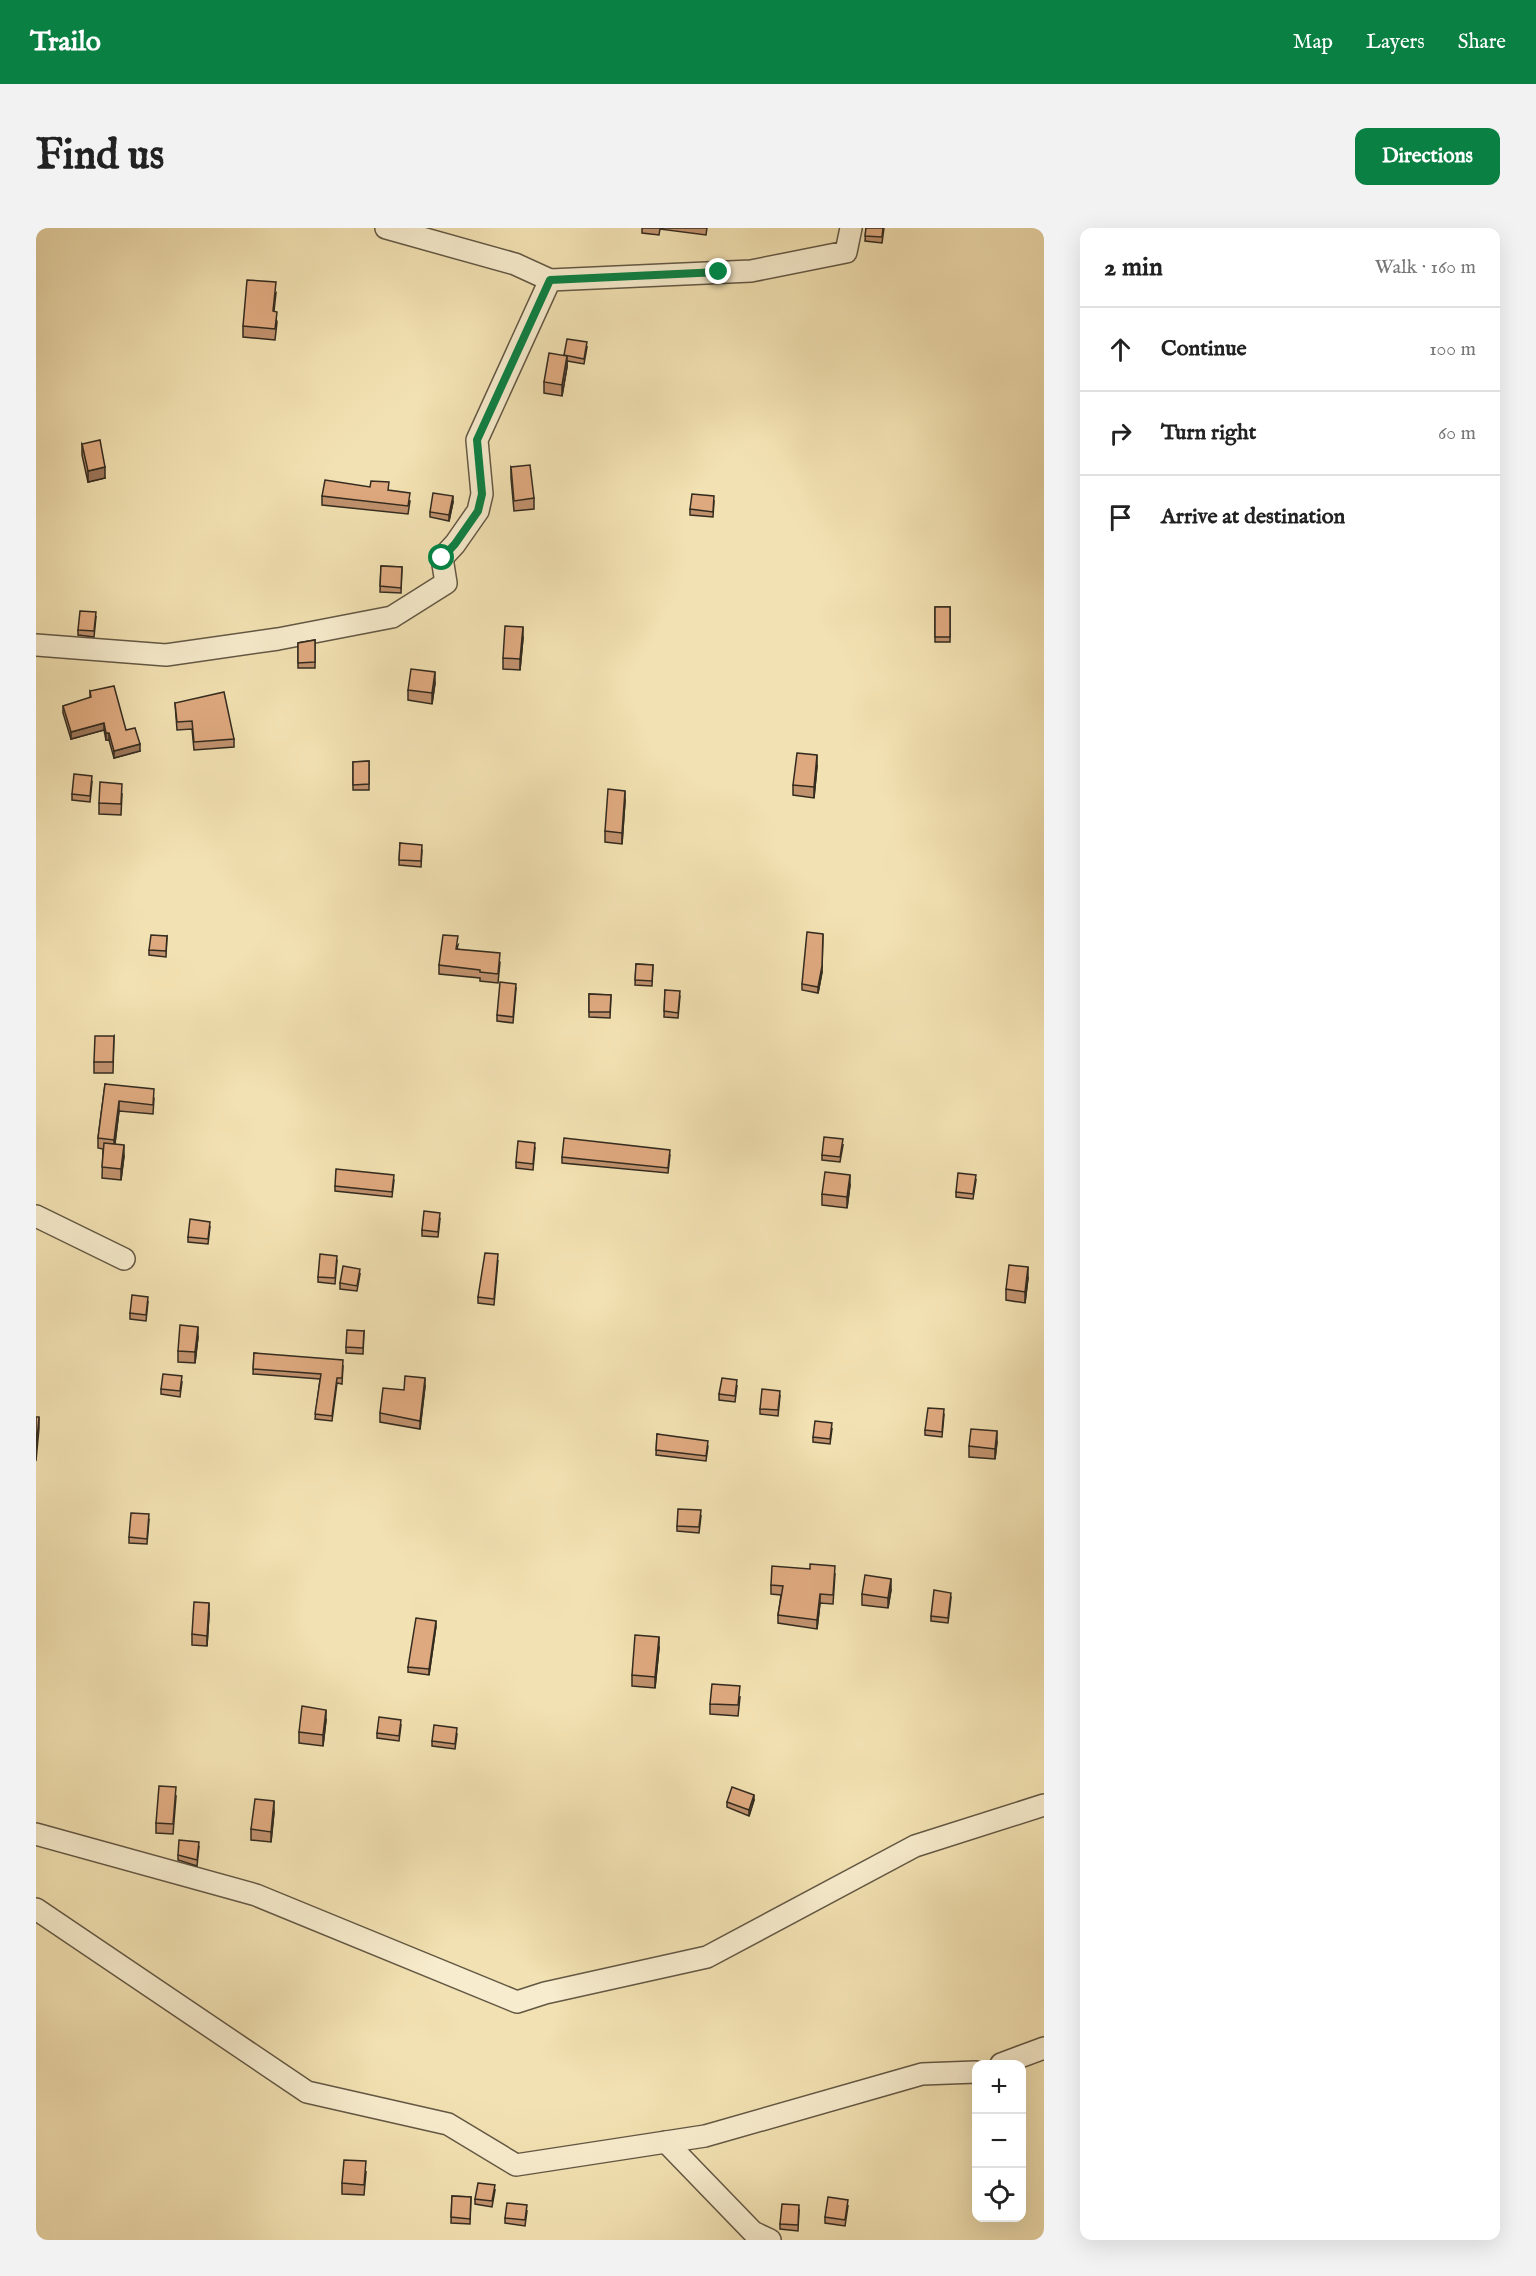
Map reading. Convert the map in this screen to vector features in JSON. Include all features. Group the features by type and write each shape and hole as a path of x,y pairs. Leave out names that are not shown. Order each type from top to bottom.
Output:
{"street":[{"path":"386,228 515,264 550,280 751,271 846,252 851,228"},
{"path":"36,645 166,655 278,639 392,617 439,588 446,583 442,558 455,544 478,511 482,494 477,440 550,280"},
{"path":"36,1216 124,1259"},
{"path":"36,1834 256,1895 517,2002 545,1993 706,1957 915,1846 1044,1805"},
{"path":"36,1910 307,2091 448,2124 516,2165 705,2136 922,2073 972,2072"},
{"path":"1012,2060 1044,2048"},
{"path":"666,2142 753,2232 770,2240"}],"building":[{"path":"866,228 883,228 882,237 865,236"},
{"path":"247,280 276,282 273,311 277,312 275,329 243,326"},
{"path":"567,339 587,342 584,359 564,355"},
{"path":"549,353 567,356 562,385 544,382"},
{"path":"100,440 105,467 88,471 82,444"},
{"path":"530,465 534,498 514,501 511,467"},
{"path":"325,480 370,487 371,481 389,482 388,490 410,493 408,506 322,496"},
{"path":"433,493 453,496 449,515 430,512"},
{"path":"692,494 714,496 713,512 690,509"},
{"path":"381,566 402,567 401,588 380,586"},
{"path":"935,607 950,607 950,637 935,637"},
{"path":"80,611 96,612 94,631 78,630"},
{"path":"505,626 523,627 520,659 503,658"},
{"path":"315,640 315,662 298,663 298,643"},
{"path":"411,669 435,672 432,693 408,690"},
{"path":"114,686 126,730 135,728 140,744 114,751 104,723 71,732 63,706 91,697 90,691"},
{"path":"224,692 234,739 194,742 192,721 177,722 175,703"},
{"path":"797,753 817,755 814,787 793,785"},
{"path":"369,761 369,784 353,785 353,762"},
{"path":"74,774 92,776 90,796 72,794"},
{"path":"100,782 122,784 121,804 99,803"},
{"path":"608,789 625,791 622,833 605,831"},
{"path":"400,843 422,845 421,861 399,860"},
{"path":"807,932 823,934 822,966 818,987 802,984"},
{"path":"151,935 167,936 166,951 149,950"},
{"path":"443,935 458,936 456,949 500,953 498,974 439,965"},
{"path":"636,964 653,965 652,981 635,980"},
{"path":"500,982 516,984 513,1017 497,1015"},
{"path":"665,990 680,991 678,1013 664,1011"},
{"path":"589,994 611,995 610,1012 589,1012"},
{"path":"95,1036 114,1036 113,1062 94,1062"},
{"path":"105,1084 154,1089 153,1105 119,1101 114,1140 98,1138"},
{"path":"824,1137 843,1139 840,1157 822,1155"},
{"path":"564,1138 670,1150 668,1168 562,1157"},
{"path":"518,1141 535,1143 533,1164 516,1162"},
{"path":"104,1143 124,1145 121,1169 102,1167"},
{"path":"336,1169 394,1175 392,1192 335,1186"},
{"path":"825,1172 850,1175 847,1197 822,1194"},
{"path":"958,1173 976,1175 973,1194 956,1192"},
{"path":"424,1211 440,1213 438,1232 422,1230"},
{"path":"190,1219 210,1222 208,1239 188,1237"},
{"path":"485,1253 498,1254 494,1299 478,1297"},
{"path":"320,1254 337,1256 335,1278 318,1277"},
{"path":"1009,1265 1028,1267 1025,1292 1006,1289"},
{"path":"343,1266 360,1269 357,1286 340,1283"},
{"path":"132,1295 148,1297 146,1315 130,1313"},
{"path":"180,1325 198,1327 195,1352 178,1351"},
{"path":"347,1330 364,1331 363,1348 346,1347"},
{"path":"254,1353 343,1360 342,1378 337,1378 332,1416 315,1414 321,1374 253,1369"},
{"path":"163,1374 182,1376 180,1391 161,1389"},
{"path":"405,1376 425,1378 420,1421 380,1413 383,1388 404,1390"},
{"path":"722,1378 737,1380 735,1396 719,1394"},
{"path":"762,1389 780,1391 778,1410 760,1409"},
{"path":"928,1408 944,1409 942,1432 925,1430"},
{"path":"36,1417 39,1417 36,1450"},
{"path":"815,1421 832,1423 830,1439 813,1437"},
{"path":"971,1429 997,1431 995,1449 969,1446"},
{"path":"657,1434 708,1441 706,1456 656,1450"},
{"path":"678,1509 701,1510 699,1527 677,1526"},
{"path":"131,1513 149,1514 147,1539 129,1537"},
{"path":"810,1564 835,1566 833,1595 820,1594 817,1620 778,1615 783,1586 771,1585 772,1566 810,1569"},
{"path":"865,1575 891,1579 888,1598 862,1594"},
{"path":"934,1590 951,1593 948,1618 931,1616"},
{"path":"194,1602 209,1603 207,1636 192,1634"},
{"path":"416,1618 436,1621 429,1669 408,1667"},
{"path":"635,1635 659,1637 655,1677 632,1675"},
{"path":"712,1684 740,1686 738,1705 710,1704"},
{"path":"302,1706 326,1710 323,1735 299,1732"},
{"path":"379,1717 401,1720 399,1736 377,1733"},
{"path":"434,1725 457,1728 455,1744 432,1741"},
{"path":"159,1786 176,1787 173,1824 156,1823"},
{"path":"732,1787 754,1795 749,1810 727,1802"},
{"path":"255,1799 274,1801 271,1832 251,1829"},
{"path":"179,1840 199,1842 197,1860 178,1855"},
{"path":"344,2160 366,2161 364,2185 342,2183"},
{"path":"478,2183 495,2185 492,2201 475,2199"},
{"path":"452,2196 471,2197 470,2219 451,2217"},
{"path":"828,2197 848,2200 845,2220 825,2217"},
{"path":"507,2203 527,2205 525,2220 505,2218"},
{"path":"782,2204 799,2205 798,2225 780,2224"}],"route":[{"path":"442,558 455,544 478,511 482,494 477,440 550,280 719,272"}]}
